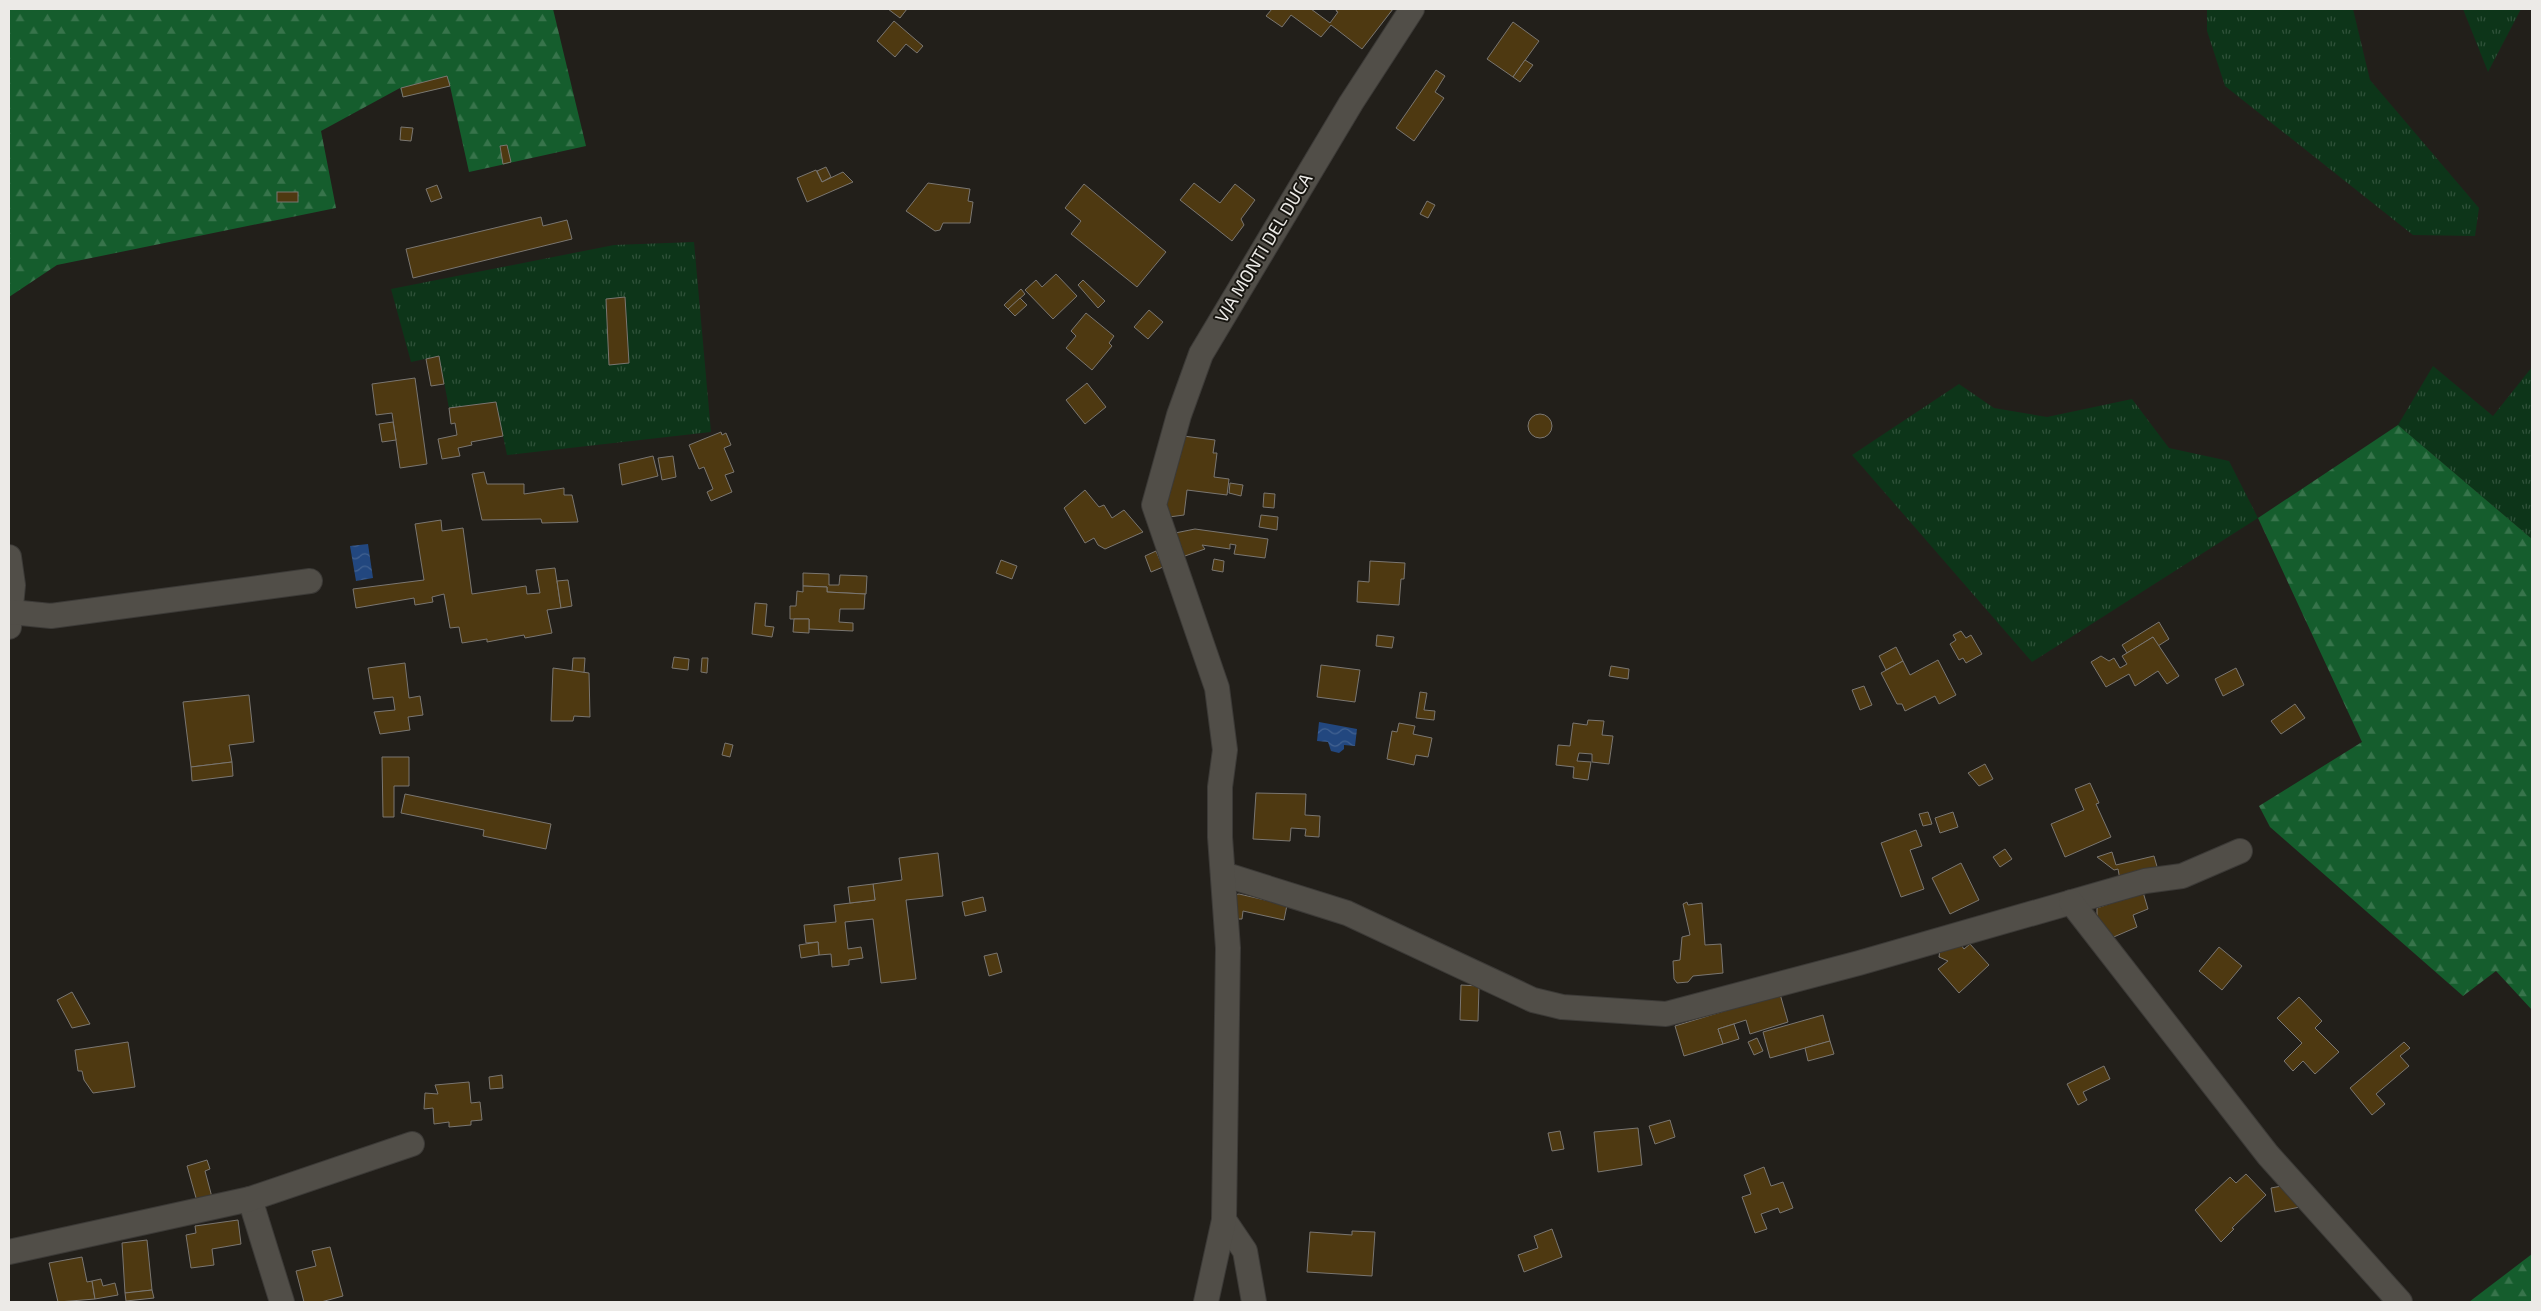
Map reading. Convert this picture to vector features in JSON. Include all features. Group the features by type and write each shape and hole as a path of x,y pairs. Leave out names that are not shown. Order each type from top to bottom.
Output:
{"street":[{"name":"VIA MONTI DEL DUCA","path":"1223,874 1220,838 1220,787 1225,750 1217,688 1154,505 1179,415 1201,354 1345,111 1412,9"},
{"path":"9,557 13,585 10,620 310,581"},
{"path":"1206,1302 1224,1220 1228,948 1223,874 1347,913 1533,1000 1562,1007 1666,1014 2145,881 2182,876 2240,851"},
{"path":"2071,902 2268,1155 2400,1302"},
{"path":"9,1252 250,1199 412,1144"},
{"path":"250,1199 282,1302"},
{"path":"1224,1220 1245,1251 1254,1302"}],"green space":[{"path":"9,9 553,9 586,146 469,172 450,86 403,97 400,88 321,131 336,208 57,265 9,297"},
{"path":"2207,9 2353,9 2370,80 2479,208 2475,236 2413,235 2225,86 2207,31"},
{"path":"2463,9 2521,9 2488,72"},
{"path":"694,242 711,432 507,455 496,402 449,408 439,356 411,362 391,289 614,245"},
{"path":"2433,366 2493,416 2532,367 2532,539 2398,425"},
{"path":"1959,384 1994,408 2047,417 2132,399 2169,448 2229,461 2258,518 2032,662 1852,455"},
{"path":"2398,425 2532,539 2532,1010 2496,971 2463,996 2270,827 2259,806 2362,742 2258,518"},
{"path":"2532,1254 2532,1302 2469,1302"}],"water":[{"path":"368,544 373,578 356,581 350,546"},
{"path":"1319,722 1357,729 1355,746 1344,745 1344,749 1339,753 1331,751 1328,742 1317,741"}],"building":[{"path":"888,9 907,9 900,18"},
{"path":"1272,9 1311,9 1330,23 1338,12 1336,11 1337,9 1393,9 1362,49 1331,25 1321,37 1291,15 1282,27 1266,16"},
{"path":"894,21 923,46 917,53 906,44 895,57 877,41"},
{"path":"1513,22 1539,41 1513,77 1487,59"},
{"path":"1525,60 1533,65 1520,82 1513,77"},
{"path":"1436,70 1445,76 1435,92 1444,98 1414,141 1396,128"},
{"path":"447,76 450,86 403,97 401,88"},
{"path":"401,127 413,128 411,141 400,140"},
{"path":"507,145 511,162 503,164 500,146"},
{"path":"826,167 831,177 822,182 817,171"},
{"path":"816,170 822,182 843,172 853,182 807,202 797,178"},
{"path":"928,183 970,189 968,201 973,202 970,223 943,223 940,230 935,231 906,211"},
{"path":"1194,183 1220,203 1235,184 1255,200 1241,219 1244,225 1232,241 1180,200"},
{"path":"1084,184 1166,252 1137,287 1071,234 1081,221 1065,208"},
{"path":"437,185 442,198 431,202 426,189"},
{"path":"277,192 298,192 298,202 277,202"},
{"path":"1427,201 1435,205 1428,218 1420,214"},
{"path":"541,217 543,226 567,220 572,239 413,278 406,249"},
{"path":"1056,274 1077,296 1053,319 1025,290 1036,280 1042,287"},
{"path":"1083,280 1105,301 1098,308 1078,285"},
{"path":"1021,289 1025,294 1008,309 1004,305"},
{"path":"625,297 629,363 609,365 606,299"},
{"path":"1020,298 1027,305 1015,316 1008,309"},
{"path":"1149,310 1163,322 1148,339 1134,327"},
{"path":"1086,313 1114,336 1109,343 1112,346 1092,370 1066,348 1076,336 1071,331"},
{"path":"439,356 444,384 431,386 426,359"},
{"path":"415,378 427,464 400,468 392,413 376,415 372,384"},
{"path":"1087,383 1106,407 1085,424 1066,400"},
{"path":"496,402 503,436 471,442 472,445 458,448 460,456 442,459 438,439 457,435 455,423 451,424 449,408"},
{"path":"1540,414 1549,417 1552,426 1549,435 1540,438 1531,435 1528,426 1531,417"},
{"path":"393,422 396,440 382,442 379,424"},
{"path":"721,432 722,435 726,433 731,445 724,448 734,472 725,475 732,492 711,501 707,492 713,489 704,467 699,469 689,445"},
{"path":"1183,436 1215,440 1213,453 1217,453 1214,477 1229,479 1227,495 1187,490 1184,515 1169,517 1165,513 1173,458"},
{"path":"653,456 658,476 622,485 619,464"},
{"path":"673,456 676,477 662,480 658,458"},
{"path":"484,472 487,484 524,484 524,494 564,488 564,495 572,495 578,522 542,523 541,519 482,520 472,474"},
{"path":"1230,483 1243,485 1241,496 1229,493"},
{"path":"1085,490 1099,507 1104,505 1112,518 1124,510 1143,532 1105,549 1098,545 1094,538 1085,543 1064,508"},
{"path":"1264,493 1275,494 1274,508 1263,507"},
{"path":"1261,515 1278,517 1277,530 1259,527"},
{"path":"441,520 442,531 463,528 472,594 526,586 527,594 540,593 536,570 555,568 561,608 547,610 552,633 525,638 524,635 487,642 487,639 462,643 459,627 450,628 444,594 432,597 433,602 415,605 414,598 356,608 353,589 424,580 415,524"},
{"path":"1195,529 1268,539 1265,558 1234,554 1236,545 1230,544 1230,549 1202,545 1205,549 1182,557 1175,533"},
{"path":"1156,551 1163,567 1151,572 1145,556"},
{"path":"1214,559 1224,561 1223,572 1212,570"},
{"path":"1001,560 1017,566 1012,579 996,573"},
{"path":"1370,561 1405,563 1404,579 1401,579 1399,605 1357,602 1358,581 1369,582"},
{"path":"803,573 829,574 829,585 839,585 840,575 867,576 866,594 827,592 827,587 803,586"},
{"path":"568,580 572,606 561,608 557,581"},
{"path":"803,586 827,587 827,592 865,594 864,609 840,609 839,622 853,623 853,631 809,629 809,619 790,619 790,606 796,606 797,591 803,592"},
{"path":"755,603 767,604 765,626 774,627 772,637 752,634"},
{"path":"794,619 809,619 809,633 793,632"},
{"path":"2159,622 2169,639 2158,646 2153,637 2127,653 2122,645"},
{"path":"1961,631 1966,638 1971,635 1982,654 1966,663 1963,658 1959,660 1950,644 1956,640 1953,635"},
{"path":"1377,635 1394,637 1392,648 1376,646"},
{"path":"2153,637 2179,676 2167,684 2158,671 2135,686 2129,674 2106,687 2091,662 2101,656 2109,661 2114,658 2120,668 2127,664 2122,656"},
{"path":"1896,647 1903,661 1886,670 1879,656"},
{"path":"674,657 689,659 688,670 672,668"},
{"path":"573,658 585,658 584,673 572,672"},
{"path":"702,658 708,658 707,673 701,672"},
{"path":"1938,660 1956,695 1939,704 1935,696 1905,711 1902,704 1897,704 1881,673 1903,661 1910,675"},
{"path":"405,663 409,698 420,696 423,715 408,717 410,730 380,734 374,712 395,710 393,697 373,699 368,668"},
{"path":"1321,665 1360,670 1355,702 1317,697"},
{"path":"1611,666 1629,669 1628,679 1609,676"},
{"path":"553,668 589,673 590,717 574,716 573,721 551,721"},
{"path":"2236,668 2244,685 2223,696 2215,679"},
{"path":"1864,686 1872,705 1860,710 1852,690"},
{"path":"1420,692 1427,693 1424,710 1435,711 1434,720 1416,718"},
{"path":"249,695 254,742 229,745 232,762 191,767 183,702"},
{"path":"2295,704 2305,718 2281,734 2271,721"},
{"path":"1588,720 1604,721 1602,735 1613,736 1609,764 1592,762 1592,754 1579,753 1577,761 1591,762 1588,780 1573,778 1574,767 1556,765 1558,745 1570,746 1573,723 1587,725"},
{"path":"1399,723 1415,726 1413,734 1432,738 1428,757 1416,755 1414,765 1387,759 1392,731 1397,732"},
{"path":"725,743 733,745 730,757 722,755"},
{"path":"382,757 409,757 409,786 394,786 394,817 383,817"},
{"path":"232,762 233,776 192,781 191,767"},
{"path":"1985,764 1993,779 1979,786 1968,773"},
{"path":"2090,783 2099,803 2096,804 2111,837 2065,857 2051,824 2084,810 2075,789"},
{"path":"1256,793 1306,794 1305,815 1320,816 1319,837 1305,836 1306,829 1291,828 1290,841 1253,839"},
{"path":"405,794 551,824 546,849 483,836 484,830 401,813"},
{"path":"1928,812 1932,824 1923,826 1919,814"},
{"path":"1953,812 1958,827 1940,833 1935,818"},
{"path":"1916,830 1922,846 1910,850 1924,889 1901,897 1881,843"},
{"path":"2005,849 2012,859 2000,867 1993,857"},
{"path":"2112,852 2116,865 2154,856 2158,870 2120,880 2118,869 2114,870 2097,857"},
{"path":"938,853 943,896 906,900 916,979 881,983 873,919 845,922 848,949 861,947 863,958 849,960 849,965 832,967 831,954 819,955 818,942 806,943 804,925 836,922 834,905 875,900 873,884 902,880 899,858"},
{"path":"1961,863 1979,900 1950,914 1932,878"},
{"path":"873,884 875,900 850,903 848,887"},
{"path":"2143,892 2148,909 2133,915 2137,927 2109,939 2097,916 2097,908"},
{"path":"1239,894 1287,905 1284,920 1243,911 1242,919 1235,919 1233,895"},
{"path":"983,897 986,911 965,916 962,902"},
{"path":"1687,902 1688,905 1702,903 1705,945 1721,944 1723,973 1693,976 1688,982 1677,983 1674,979 1673,961 1680,960 1682,937 1690,935 1683,904"},
{"path":"1958,941 1964,949 1970,944 1989,965 1959,993 1938,969 1948,961 1939,957 1940,949"},
{"path":"818,942 819,955 801,958 799,945"},
{"path":"2219,947 2242,966 2222,990 2199,971"},
{"path":"997,953 1002,972 989,976 984,956"},
{"path":"1461,985 1479,986 1478,1021 1460,1020"},
{"path":"72,992 90,1024 72,1028 57,1000"},
{"path":"1780,994 1788,1022 1750,1034 1746,1020 1718,1029 1723,1044 1684,1056 1675,1026"},
{"path":"2299,997 2322,1021 2315,1028 2339,1052 2315,1074 2303,1061 2293,1071 2284,1061 2302,1043 2277,1018"},
{"path":"1823,1015 1830,1041 1770,1058 1763,1032"},
{"path":"1734,1024 1739,1039 1723,1044 1718,1029"},
{"path":"1757,1038 1763,1051 1754,1055 1748,1042"},
{"path":"1830,1041 1834,1054 1808,1061 1805,1048"},
{"path":"128,1042 135,1087 93,1093 84,1080 82,1071 78,1071 75,1050"},
{"path":"2404,1042 2410,1048 2400,1056 2409,1066 2376,1094 2385,1104 2372,1115 2350,1088"},
{"path":"2104,1066 2110,1079 2083,1092 2087,1100 2078,1105 2067,1084"},
{"path":"502,1075 503,1088 490,1089 489,1077"},
{"path":"469,1082 471,1103 480,1102 482,1120 471,1121 471,1125 449,1127 449,1122 434,1124 433,1108 424,1109 425,1093 438,1094 435,1085"},
{"path":"1670,1120 1675,1137 1655,1144 1649,1126"},
{"path":"1638,1128 1642,1165 1598,1172 1594,1132"},
{"path":"1560,1131 1564,1149 1552,1151 1548,1133"},
{"path":"207,1160 210,1169 205,1171 213,1201 198,1205 187,1166"},
{"path":"1764,1167 1771,1186 1783,1182 1793,1208 1780,1213 1778,1208 1761,1214 1767,1229 1755,1233 1742,1197 1751,1194 1744,1175"},
{"path":"2246,1174 2266,1195 2232,1228 2234,1229 2221,1242 2195,1210 2230,1177 2236,1183"},
{"path":"2287,1185 2305,1206 2275,1212 2271,1188"},
{"path":"238,1220 241,1244 212,1249 214,1265 191,1268 186,1235 196,1233 195,1226"},
{"path":"1552,1229 1562,1257 1524,1272 1518,1255 1538,1248 1534,1236"},
{"path":"1352,1231 1375,1232 1372,1276 1307,1272 1310,1232 1352,1235"},
{"path":"147,1240 152,1290 125,1293 122,1243"},
{"path":"330,1247 343,1296 321,1302 304,1302 296,1271 316,1266 312,1251"},
{"path":"82,1257 87,1282 92,1281 95,1299 58,1302 49,1263"},
{"path":"101,1279 103,1286 115,1283 118,1295 95,1299 92,1281"},
{"path":"152,1290 154,1298 126,1301 125,1293"}]}
